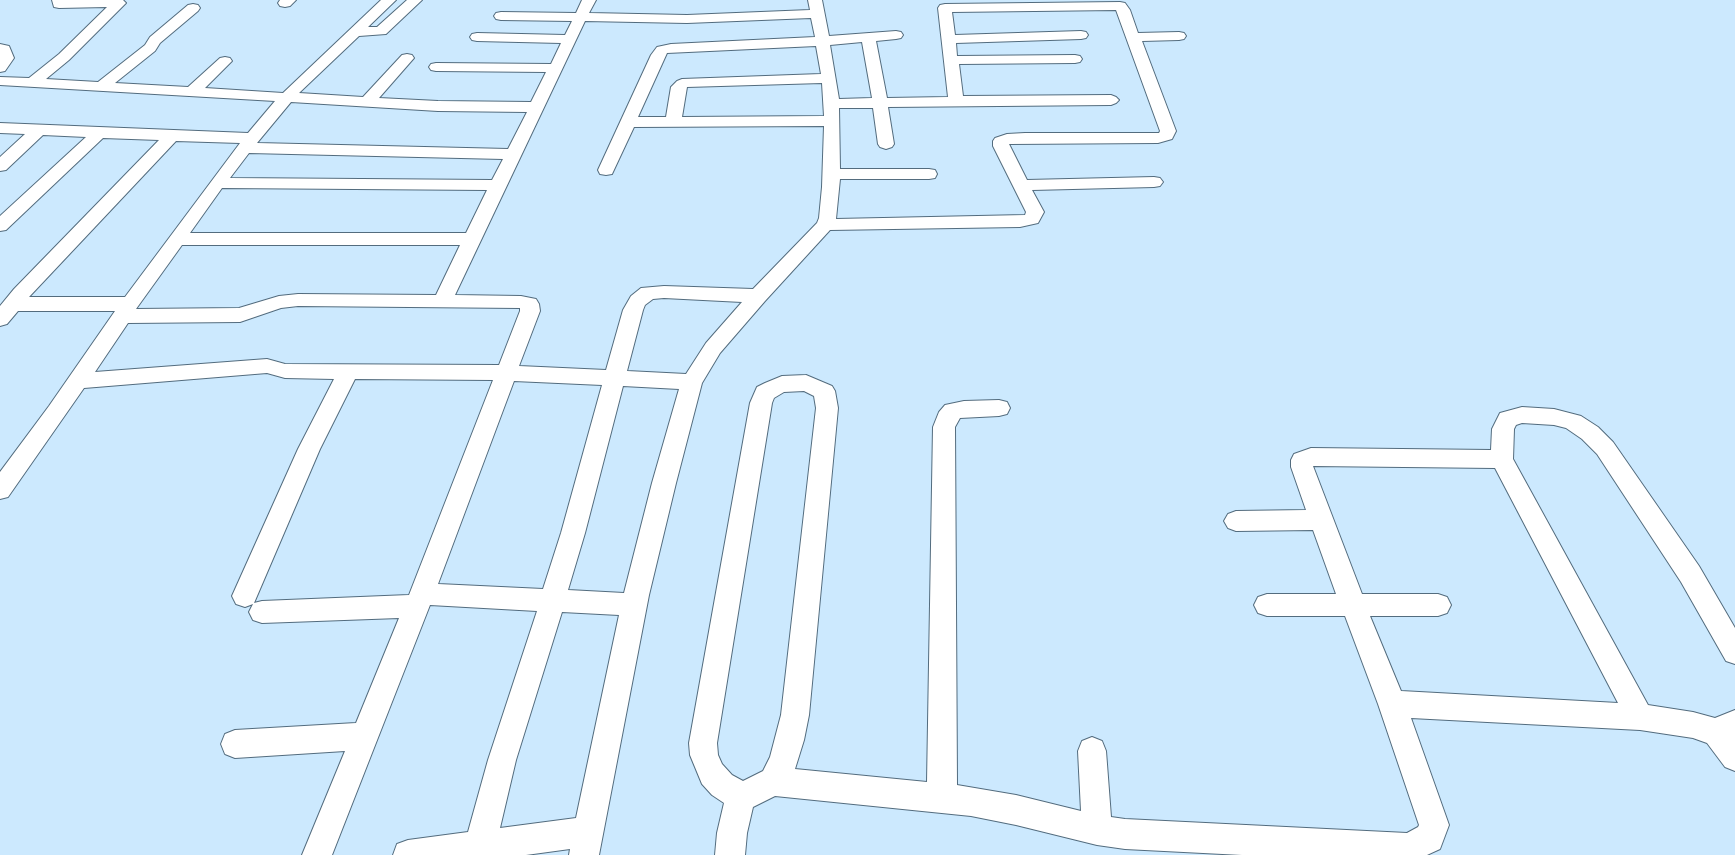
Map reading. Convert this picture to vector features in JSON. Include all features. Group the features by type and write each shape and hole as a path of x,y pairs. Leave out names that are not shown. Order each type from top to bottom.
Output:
{"street":[{"path":"32,83 64,57 119,3 59,4 59,0"},
{"path":"0,490 78,381 126,310 217,183 248,143 288,96 389,0"},
{"path":"356,32 381,31 415,0"},
{"path":"443,301 589,0"},
{"path":"825,225 1020,222 1032,219 1035,212 1000,146 1001,141 1007,139 1024,138 1158,138 1166,136 1168,131 1134,37 1120,6 944,4 956,101"},
{"path":"408,855 480,846 586,844 635,604 664,483 692,382 701,365 714,348 758,296 825,225 829,209 832,112 829,78 817,7 687,19 501,16"},
{"path":"101,87 150,48 155,40 193,8"},
{"path":"606,170 658,55 662,50 671,48 823,41 896,35"},
{"path":"948,39 1082,35"},
{"path":"1134,37 1179,36"},
{"path":"477,37 570,39"},
{"path":"868,38 886,144"},
{"path":"0,48 4,49 7,58 0,68"},
{"path":"367,102 408,58"},
{"path":"951,60 1074,59"},
{"path":"192,92 225,61"},
{"path":"436,67 556,68"},
{"path":"673,121 679,88 682,84 829,78"},
{"path":"0,82 288,96 438,106 537,107"},
{"path":"628,122 673,121 832,112 880,102 1111,100"},
{"path":"0,128 172,136 248,143 514,154"},
{"path":"0,166 40,129"},
{"path":"0,226 7,212 100,132"},
{"path":"0,319 11,297 172,136"},
{"path":"831,174 929,174"},
{"path":"1022,185 1154,182"},
{"path":"217,183 500,185"},
{"path":"178,239 472,239"},
{"path":"480,846 502,760 553,600 616,377 621,352 633,310 638,301 648,293 664,292 758,296"},
{"path":"11,297 126,310 240,315 279,302 298,300 521,302 530,304 530,311 507,373 420,600 317,855"},
{"path":"78,381 267,366 285,370 507,373 616,377 692,382"},
{"path":"348,371 309,449 254,604 420,600 553,600 635,604"},
{"path":"740,798 722,785 712,774 704,755 703,743 761,403 765,393 772,388 782,384 806,383 824,392 827,408 795,715 786,755 773,781"},
{"path":"942,797 944,427 947,418 953,411 964,409 999,408"},
{"path":"1640,717 1502,459 1503,429 1508,419 1522,415 1554,417 1573,422 1590,432 1605,448 1690,574 1735,652"},
{"path":"730,855 732,833 740,798 773,781 942,797 1016,810 1097,830 1125,834 1408,848 1429,838 1434,826 1392,704 1302,467 1302,460 1311,457 1502,459"},
{"path":"1236,521 1322,520"},
{"path":"1267,605 1438,604"},
{"path":"1392,704 1640,717 1693,725 1726,728 1728,746 1735,757"},
{"path":"235,744 365,736"},
{"path":"1092,751 1097,830"}]}
